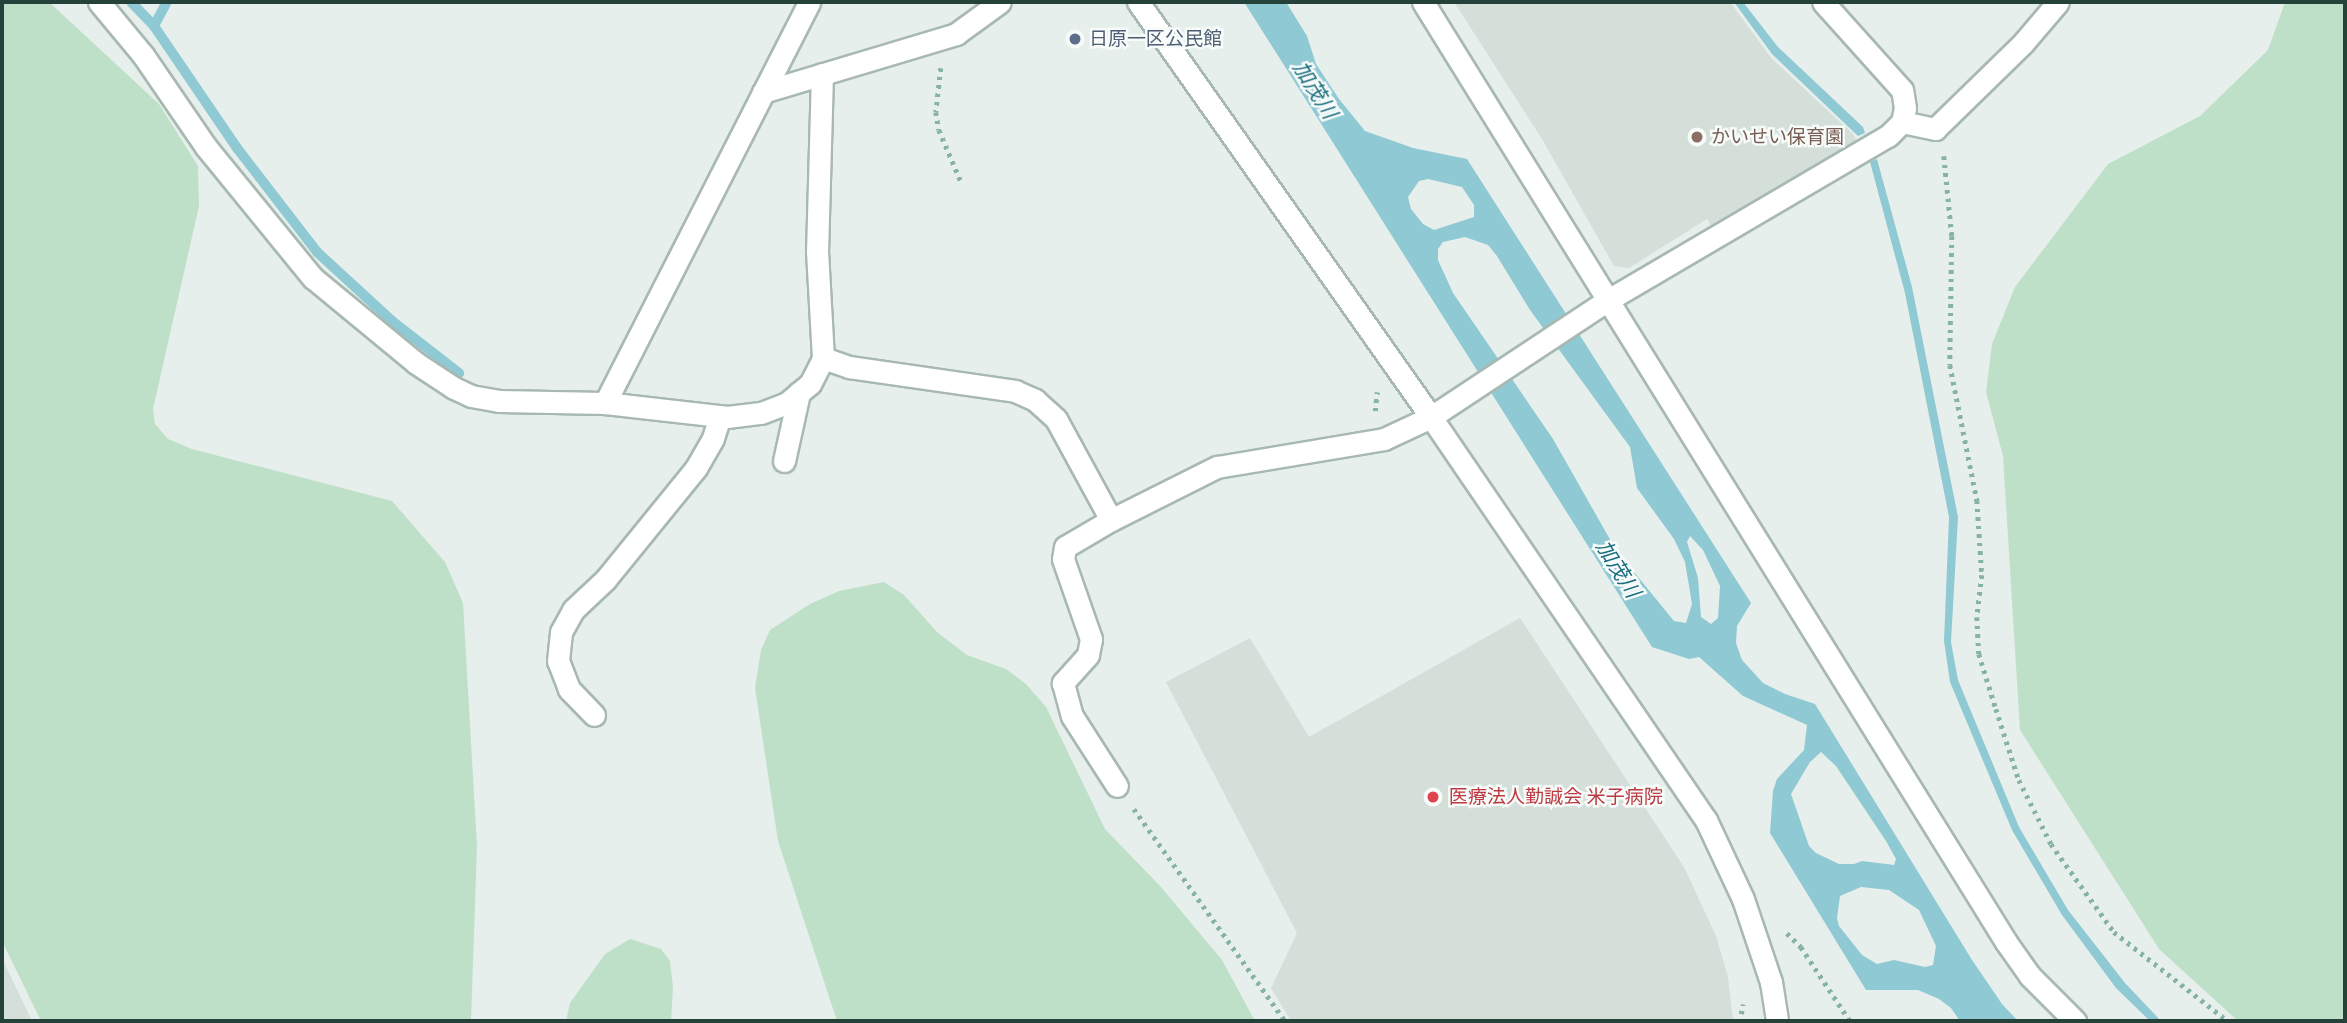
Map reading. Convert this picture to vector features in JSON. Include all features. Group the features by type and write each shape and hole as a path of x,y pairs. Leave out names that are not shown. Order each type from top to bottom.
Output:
{"street":[{"path":"99,2 143,55 206,147 304,268 416,363 471,396 499,401 606,403 720,416 761,413 787,403 810,384 823,358 817,251 822,74"},
{"path":"606,403 808,2"},
{"path":"763,92 956,34 1000,2"},
{"path":"1138,2 1431,417 1706,820 1749,916 1771,982 1777,1021"},
{"path":"1117,786 1072,716 1063,683 1088,655 1091,639 1063,559 1065,547 1111,520 1217,467 1384,439 1431,417 1608,300 1888,136 1902,122 1905,107 1902,90 1824,2"},
{"path":"1902,122 1935,129 2024,42 2058,2"},
{"path":"1427,4 2006,942 2030,976 2075,1021"},
{"path":"823,358 849,367 1015,391 1035,400 1056,419 1111,520"},
{"path":"784,461 799,393"},
{"path":"594,715 584,708 569,689 558,661 561,632 573,610 605,580 696,468 713,438 720,416"}],"path":[{"path":"939,39 942,57 936,112 939,130 962,184"},
{"path":"1935,129 1943,145 1952,236 1950,365 1977,500 1982,575 1977,617 1979,654 2015,769 2051,844 2114,932 2228,1021"},
{"path":"1117,786 1285,1021"},
{"path":"1749,916 1781,926 1801,947 1850,1021"},
{"path":"1741,1014 1744,995"}],"shaded area":[{"name":"かいせい保育園","path":"1454,2 1730,2 1772,59 1853,134 1858,144 1713,229 1707,219 1629,268 1614,266 1542,139"},
{"name":"医療法人勤誠会 米子病院","path":"1520,618 1684,867 1716,936 1728,977 1733,1021 1291,1021 1271,988 1297,933 1166,682 1250,638 1309,737"},
{"path":"2,958 32,1021 2,1021"}],"green space":[{"path":"2,2 49,2 159,104 198,166 199,206 153,409 155,424 168,439 192,449 392,501 445,562 463,603 477,846 471,1021 41,1021 2,941"},
{"path":"2285,2 2345,2 2345,1021 2238,1021 2159,949 2020,730 2003,456 1986,392 1992,344 2015,287 2108,164 2200,116 2268,50"},
{"path":"884,582 904,595 937,632 967,655 1006,669 1026,684 1046,707 1105,829 1161,887 1222,960 1255,1021 837,1021 778,841 755,688 761,650 770,630 810,604 839,591"},
{"path":"630,939 661,949 670,961 673,988 671,1021 566,1021 570,1003 605,954"}],"water":[{"name":"加茂川","path":"1244,2 1286,2 1307,36 1316,64 1365,131 1413,148 1467,159 1751,603 1737,626 1736,643 1742,660 1763,683 1815,704 1972,960 2002,1004 2018,1021 1960,1021 1951,1008 1939,999 1918,990 1866,990 1770,833 1773,791 1777,779 1804,750 1807,725 1743,696 1699,657 1689,659 1652,647","holes":["1428,179 1462,187 1474,205 1474,217 1434,230 1423,224 1411,209 1408,197 1419,181","1465,237 1488,245 1530,310 1630,447 1637,488 1674,539 1685,562 1692,604 1686,623 1674,621 1616,550 1553,439 1453,293 1438,260 1438,249 1443,242","1690,536 1703,550 1720,586 1718,618 1711,624 1701,617 1698,578 1687,542","1821,752 1836,766 1886,841 1896,859 1894,865 1862,861 1839,864 1816,853 1809,846 1791,794 1810,762","1861,887 1889,890 1919,910 1936,946 1933,965 1925,967 1894,960 1877,964 1862,955 1839,926 1837,918 1840,896"]},
{"path":"1734,2 1743,2 1778,47 1863,127 1865,133 1858,136 1772,54"},
{"path":"1877,159 1912,287 1958,517 1951,642 1958,680 2019,827 2068,910 2125,983 2161,1021 2150,1021 2116,988 2062,915 2012,830 1950,682 1944,641 1949,517 1905,293 1870,162"}],"waterway":[{"path":"131,2 154,26 237,148 317,252 392,321 459,373"},
{"path":"154,26 167,2"}],"place":[{"name":"日原一区公民館","path":"1075,39"},
{"name":"かいせい保育園","path":"1697,137"},
{"name":"医療法人勤誠会 米子病院","path":"1433,797"}]}
